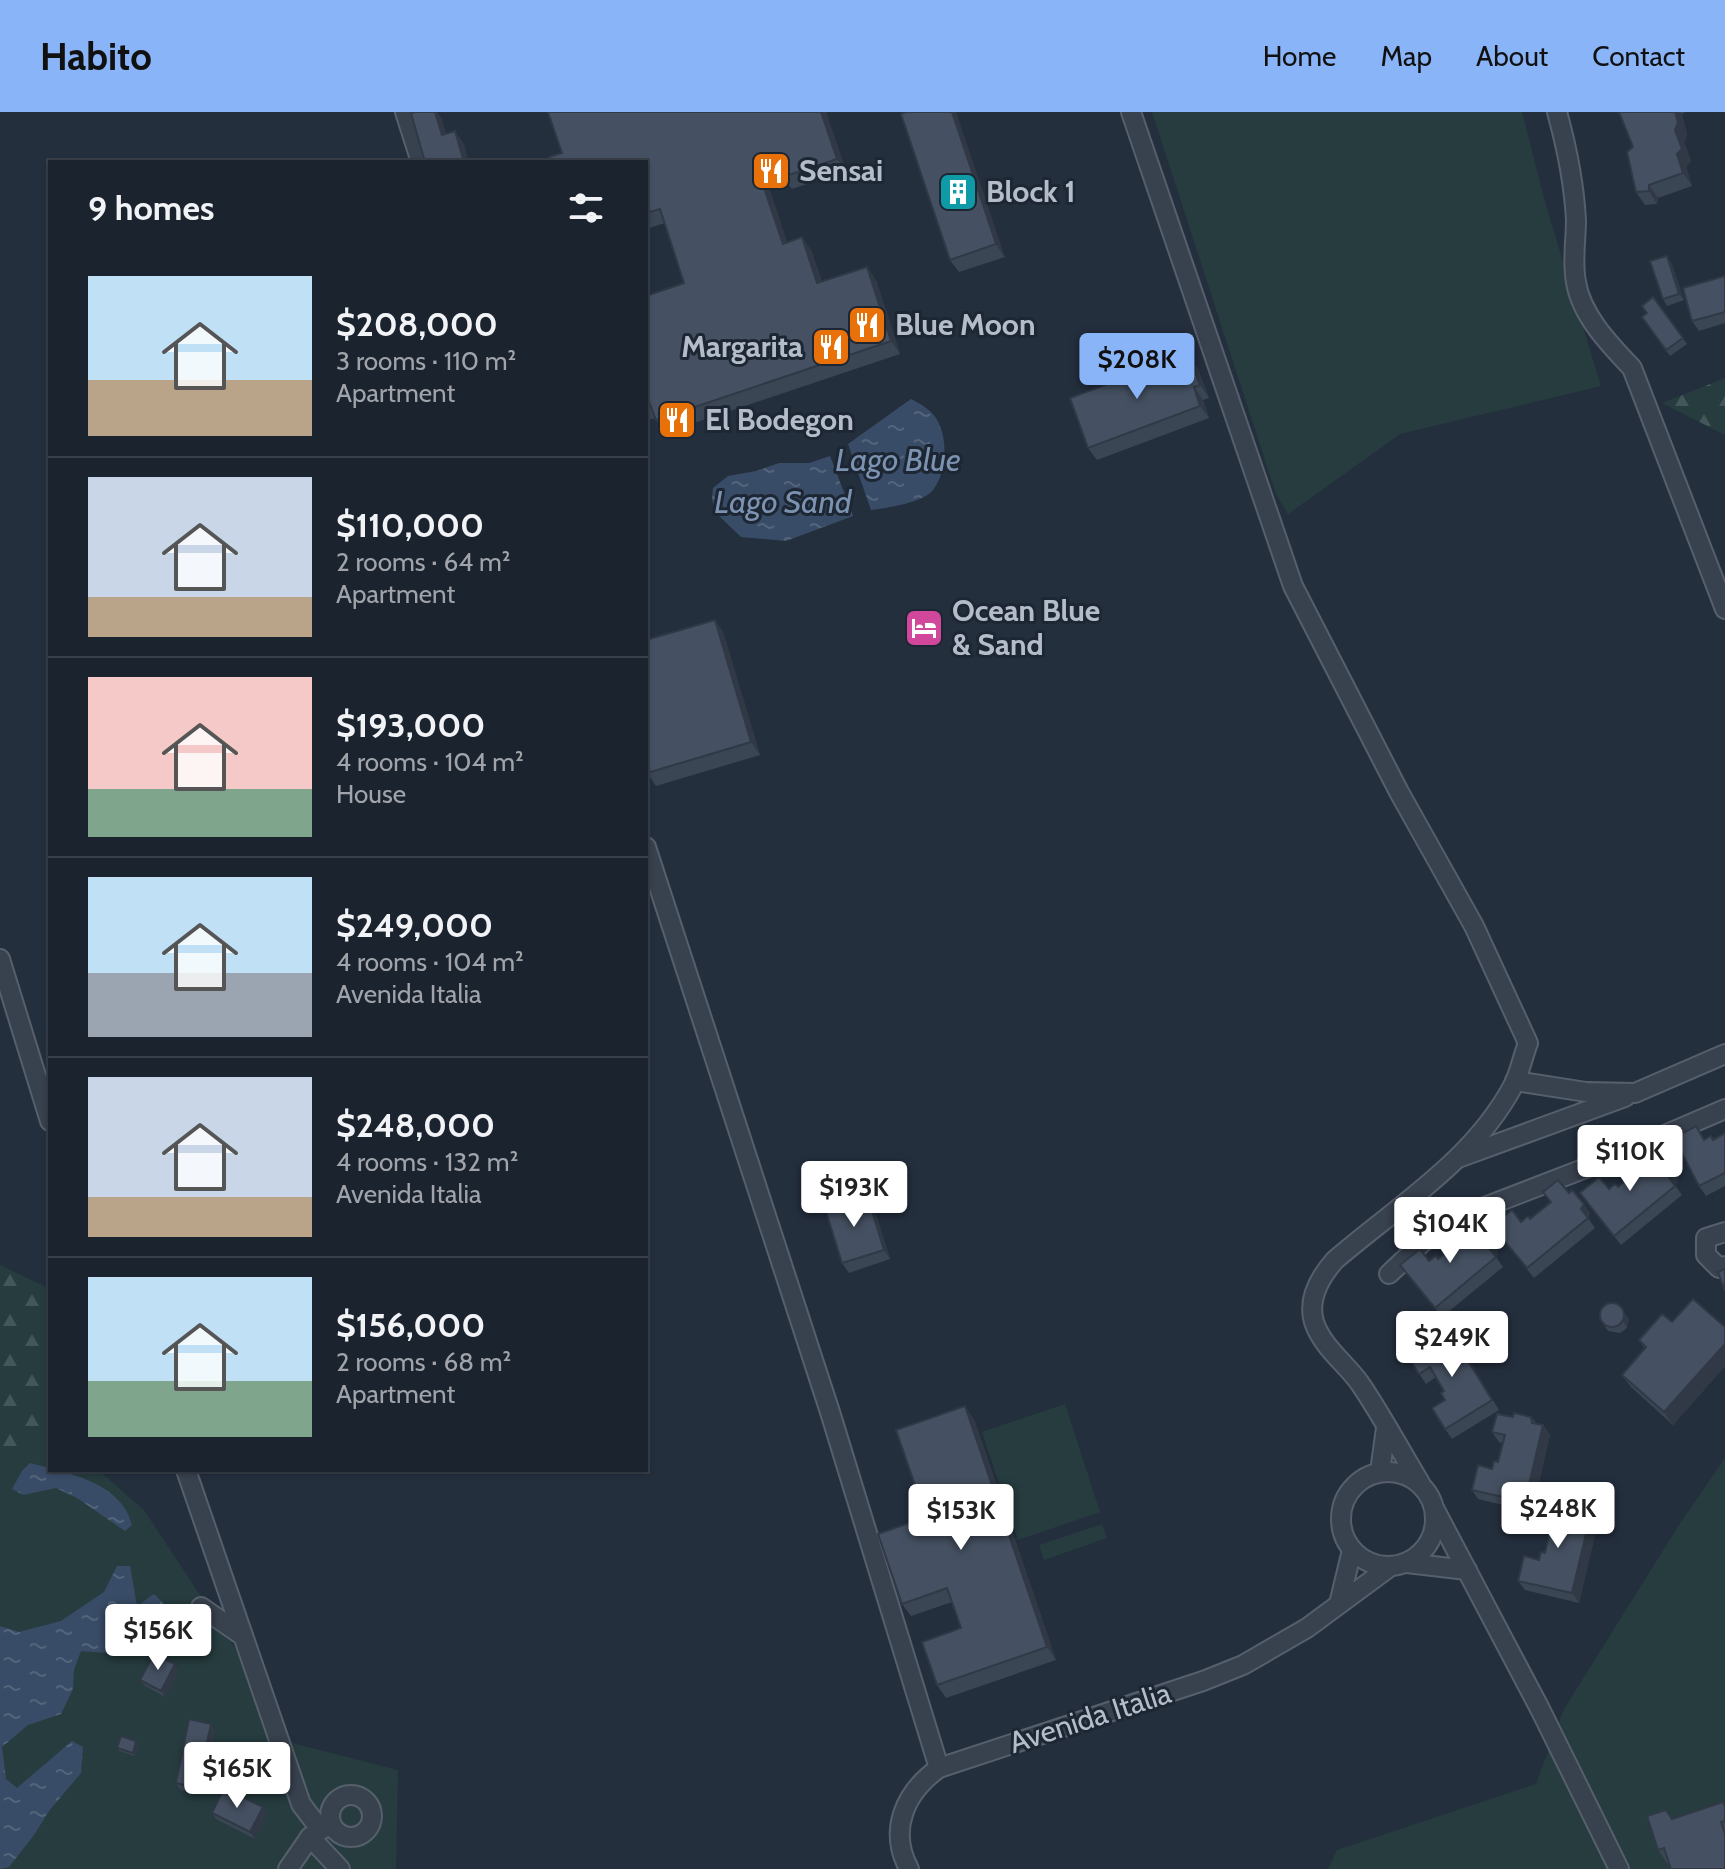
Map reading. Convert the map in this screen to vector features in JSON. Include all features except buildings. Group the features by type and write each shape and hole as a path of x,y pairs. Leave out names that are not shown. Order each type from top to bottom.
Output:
{"street":[{"path":"405,112 420,160"},
{"path":"1131,112 1293,586 1399,792 1474,926 1528,1043 1515,1081 1494,1116 1461,1157 1335,1260 1323,1274 1312,1303 1314,1322 1324,1343 1356,1379 1430,1495 1619,1869"},
{"path":"1557,112 1569,154 1576,220 1576,283 1586,309 1607,341 1632,368 1725,609"},
{"path":"648,853 830,1412 939,1768"},
{"path":"0,959 48,1115"},
{"path":"1461,1157 1635,1093 1725,1054"},
{"path":"1515,1081 1586,1092 1635,1093"},
{"path":"1389,1274 1443,1223 1604,1161 1725,1109"},
{"path":"1725,1232 1706,1238 1706,1255 1719,1268 1725,1266"},
{"path":"1380,1472 1386,1428"},
{"path":"1420,1483 1409,1475 1395,1471 1367,1476 1346,1496 1341,1509 1344,1537 1352,1550 1375,1565 1467,1570"},
{"path":"187,1472 301,1804 320,1830 340,1869"},
{"path":"1399,1565 1420,1554 1430,1541 1435,1526 1435,1510"},
{"path":"1339,1604 1352,1550"},
{"name":"Avenida Italia","path":"909,1869 900,1840 904,1807 912,1791 939,1768 1243,1665 1307,1628 1399,1565"},
{"path":"201,1607 243,1636"},
{"path":"288,1869 320,1830"}],"green space":[{"path":"1152,112 1522,112 1545,202 1601,386 1400,434 1288,514 1276,494"},
{"path":"1725,378 1725,435 1662,403"},
{"path":"0,1265 48,1288 48,1456 22,1450 0,1480"},
{"path":"1065,1404 1100,1512 1018,1540 982,1432"},
{"path":"22,1450 48,1456 48,1472 100,1472 144,1510 235,1648 292,1743 398,1770 396,1869 0,1869 0,1480"},
{"path":"1725,1458 1725,1869 1328,1869 1337,1850 1536,1784 1564,1709 1677,1528"},
{"path":"1102,1524 1107,1538 1044,1560 1039,1545"}],"water":[{"name":"Lago Blue","path":"911,399 931,412 942,431 944,459 940,477 932,491 920,499 871,510 848,444"},
{"name":"Lago Sand","path":"830,456 853,516 786,541 741,537 716,513 713,488 728,476 779,463 809,463"},
{"path":"30,1463 48,1468 48,1472 64,1472 90,1481 116,1498 126,1510 132,1525 125,1531 77,1498 56,1488 23,1495 12,1489"},
{"path":"117,1566 130,1566 137,1606 154,1594 170,1610 179,1627 156,1635 129,1629 106,1653 81,1651 74,1670 73,1689 61,1714 28,1725 2,1747 6,1779 17,1788 72,1741 83,1747 81,1773 9,1867 0,1869 0,1626 19,1632 61,1621 104,1592"}],"place":[{"name":"Sensai","path":"771,171"},
{"name":"Block 1","path":"958,192"},
{"name":"Blue Moon","path":"867,325"},
{"name":"Margarita","path":"831,347"},
{"name":"El Bodegon","path":"677,420"},
{"name":"Ocean Blue & Sand","path":"924,628"}]}
